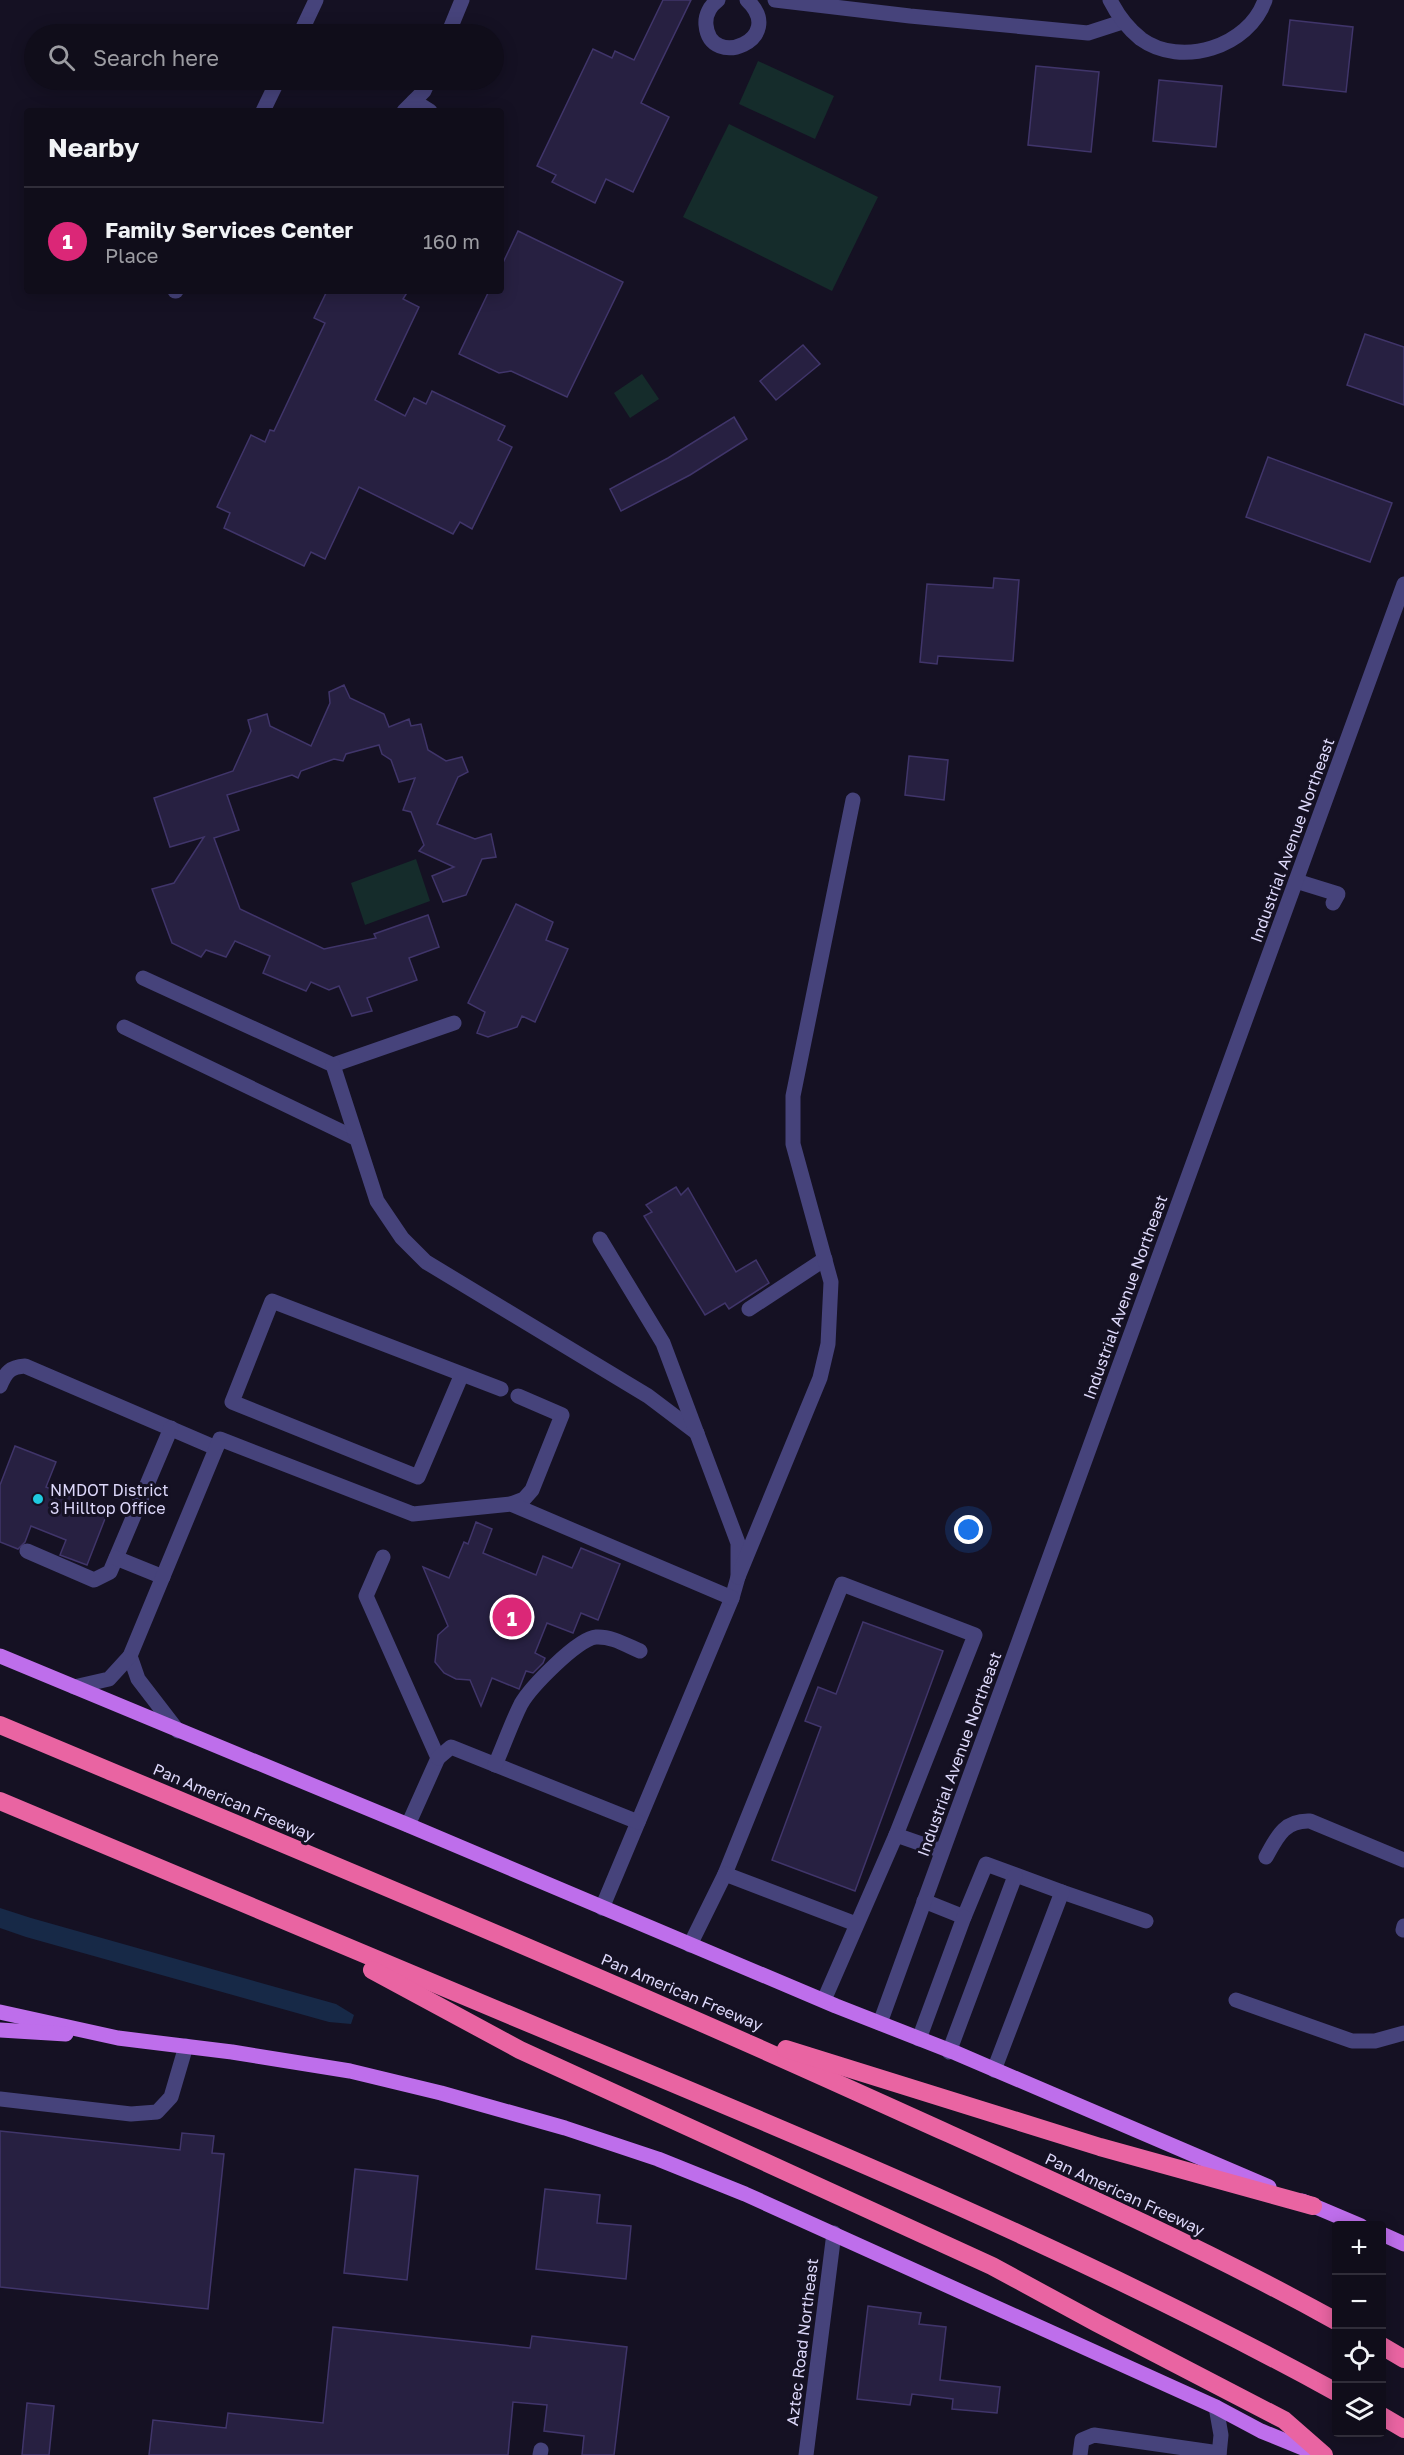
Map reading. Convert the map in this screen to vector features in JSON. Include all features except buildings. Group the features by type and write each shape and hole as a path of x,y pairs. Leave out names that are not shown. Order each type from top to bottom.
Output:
{"highway":[{"name":"Pan American Freeway","path":"0,1725 707,2023 1011,2161 1261,2280 1332,2319"},
{"path":"0,1801 286,1923 742,2112 1012,2229 1233,2336 1332,2390"},
{"path":"286,1923 520,2050 992,2266 1284,2420 1322,2455"},
{"path":"707,2023 1100,2147 1313,2206"},
{"path":"1386,2348 1404,2359"},
{"path":"1386,2418 1404,2428"}],"main road":[{"path":"0,1656 690,1945 880,2022 1348,2221"},
{"path":"0,2012 118,2038"},
{"path":"0,2030 118,2038 350,2071 441,2093 554,2125 658,2159 834,2233 1262,2431 1322,2455"},
{"path":"1386,2236 1404,2244"}],"street":[{"path":"305,24 316,0"},
{"path":"452,24 462,0"},
{"path":"718,0 708,10 706,25 708,33 715,42 730,48 743,46 755,36 758,20 750,3 769,0"},
{"path":"775,0 851,5 1088,33 1122,22"},
{"path":"1110,0 1122,22 1143,40 1169,51 1198,52 1224,44 1248,27 1264,0"},
{"path":"264,108 273,90"},
{"path":"409,106 424,90"},
{"name":"Industrial Avenue Northeast","path":"880,2022 1404,584"},
{"path":"602,1908 732,1598 738,1578 820,1378 828,1344 831,1282 793,1144 793,1096 853,800"},
{"path":"1296,881 1338,894 1333,903"},
{"path":"143,978 333,1065 454,1023"},
{"path":"124,1027 355,1138"},
{"path":"333,1065 377,1201 402,1238 426,1262 648,1396 697,1432"},
{"path":"600,1239 663,1343 738,1543 738,1578"},
{"path":"749,1309 825,1259"},
{"path":"462,1374 418,1478 232,1402 272,1301 462,1374 501,1389"},
{"path":"2,1377 14,1367 25,1366 216,1448"},
{"path":"74,1687 109,1679 130,1656 220,1439 413,1514 511,1504 524,1500 532,1490 562,1415 518,1396"},
{"path":"27,1551 94,1580 110,1572 171,1428"},
{"path":"511,1504 732,1598"},
{"path":"383,1557 366,1596 438,1758"},
{"path":"116,1558 163,1577"},
{"path":"690,1945 725,1874 842,1584 975,1635 896,1834 824,2000"},
{"path":"495,1765 522,1702 566,1654 586,1638 612,1639 640,1651"},
{"path":"130,1656 138,1679 178,1731"},
{"path":"408,1825 438,1758 451,1747 638,1822"},
{"path":"1266,1857 1285,1827 1301,1821 1310,1821 1404,1860"},
{"path":"896,1834 942,1851"},
{"path":"919,2039 986,1864 1146,1921"},
{"path":"725,1874 856,1924"},
{"path":"949,2052 1015,1876"},
{"path":"993,2070 1062,1892"},
{"path":"924,1901 964,1917"},
{"path":"1236,2000 1352,2041 1366,2043 1404,2033"},
{"path":"0,2099 131,2114 157,2112 171,2097 186,2046"},
{"name":"Aztec Road Northeast","path":"806,2455 834,2233"},
{"path":"1080,2455 1082,2440 1094,2435 1219,2454 1221,2435 1216,2408"}],"green space":[{"path":"758,61 834,96 815,139 739,104"},
{"path":"729,124 878,197 832,291 683,217"},
{"path":"642,374 659,399 630,418 614,393"},
{"path":"416,859 430,901 365,925 351,883"}],"water":[{"path":"0,1908 336,2004 354,2015 351,2024 329,2022 26,1937 0,1928"}],"place":[{"name":"NMDOT District 3 Hilltop Office","path":"38,1499"},
{"name":"Family Services Center","path":"512,1617"}]}
